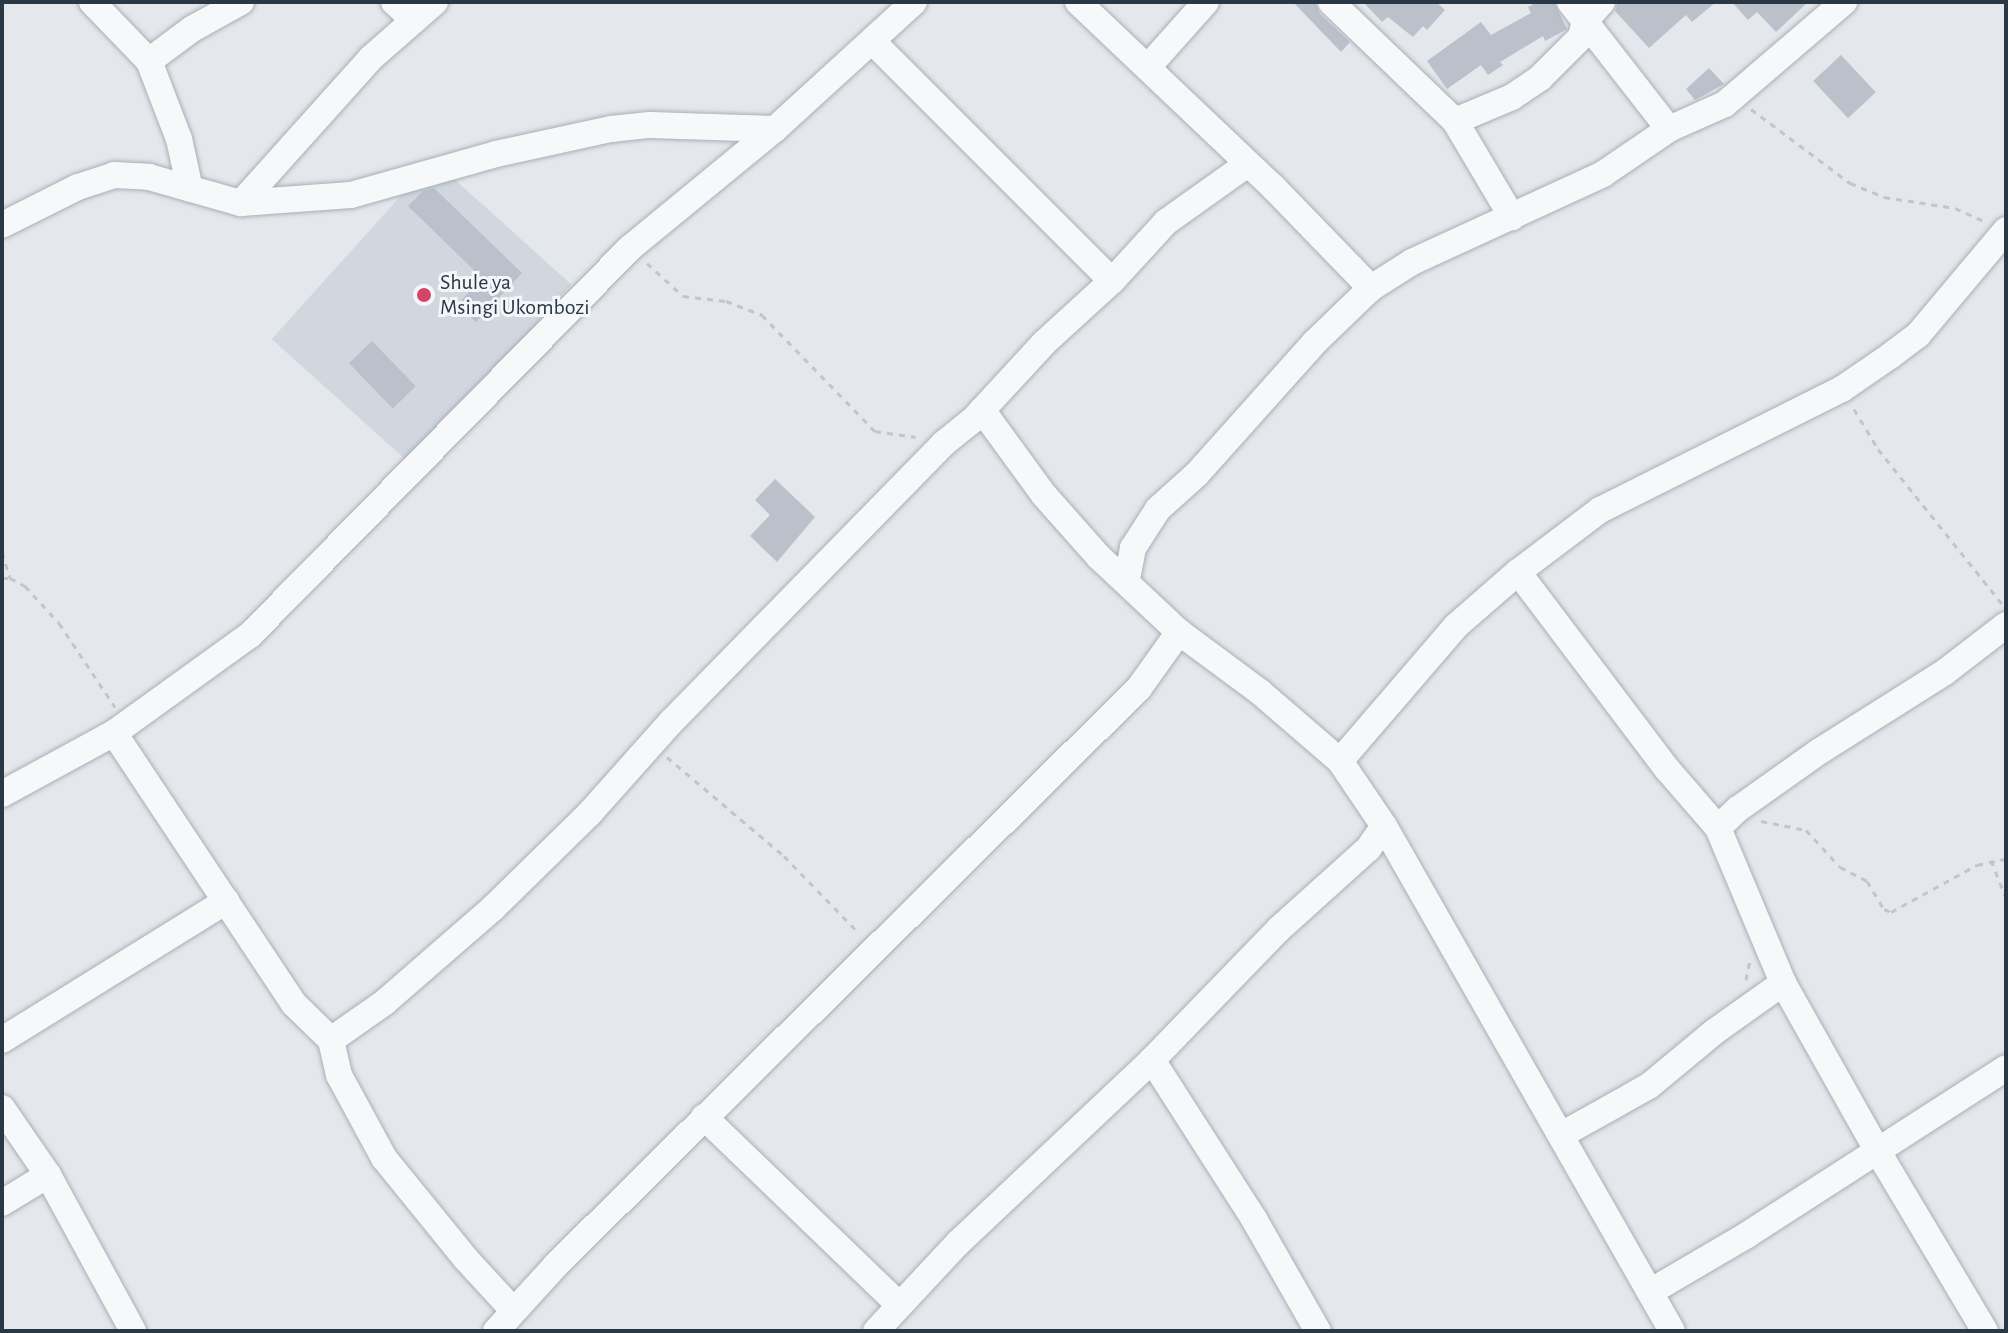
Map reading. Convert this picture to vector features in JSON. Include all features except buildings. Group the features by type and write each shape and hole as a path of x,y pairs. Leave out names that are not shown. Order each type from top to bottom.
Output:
{"street":[{"path":"92,2 149,61 179,139 190,189"},
{"path":"149,61 192,29 241,2"},
{"path":"241,203 403,11 435,2"},
{"path":"2,794 120,729 250,635 630,248 775,129 914,2"},
{"path":"1078,2 1246,165 1273,187 1371,288"},
{"path":"1148,67 1206,2"},
{"path":"1331,2 1455,121 1512,217"},
{"path":"1127,579 1133,548 1158,509 1197,474 1314,343 1371,288 1412,262 1603,174 1669,129 1725,104 1844,2"},
{"path":"1455,121 1512,97 1540,78 1581,37 1586,8"},
{"path":"1586,8 1669,129"},
{"path":"872,41 1112,281"},
{"path":"2,225 78,187 114,175 149,177 241,203 351,195 496,154 611,129 650,125 775,129"},
{"path":"331,1040 385,1002 493,908 590,813 943,444 982,410 1044,343 1112,281 1166,222 1246,165"},
{"path":"1340,761 1456,626 1518,572 1600,510 1842,389 1918,335 2003,233"},
{"path":"982,410 1044,495 1099,557 1127,579 1179,632 1260,692 1340,761 1384,826 1563,1134 1672,1331"},
{"path":"1518,572 1668,770 1718,828 1783,983 1877,1150 1985,1331"},
{"path":"1718,828 1738,809 1820,751 1945,672 2006,625"},
{"path":"496,1331 512,1309 704,1117 1139,688 1179,632"},
{"path":"120,729 294,1004 331,1040 339,1075 384,1158 466,1259 512,1309"},
{"path":"876,1331 898,1304 1152,1060 1279,929 1368,849 1384,826"},
{"path":"2,1040 226,901"},
{"path":"1563,1134 1649,1086 1741,1012 1783,983"},
{"path":"1152,1060 1254,1219 1318,1331"},
{"path":"1650,1292 2006,1068"},
{"path":"2,1108 48,1175 133,1331"},
{"path":"704,1117 898,1304"},
{"path":"2,1203 48,1175"}],"path":[{"path":"1733,95 1850,183 1884,197 1955,208 1976,216 2003,233"},
{"path":"630,248 683,296 726,301 762,315 875,431 927,438 943,444"},
{"path":"1842,389 1878,449 2006,609"},
{"path":"2,552 10,578"},
{"path":"2,578 10,578 25,586 59,623 94,669 120,729"},
{"path":"653,744 829,898 874,951"},
{"path":"1738,809 1762,822 1806,830 1840,867 1867,881 1884,909 1891,912 1990,859 2006,859"},
{"path":"1990,859 2006,898"},
{"path":"1741,1012 1759,921"}],"shaded area":[{"path":"433,160 571,284 410,464 272,339"}],"place":[{"name":"Shule ya Msingi Ukombozi","path":"424,295"}]}
